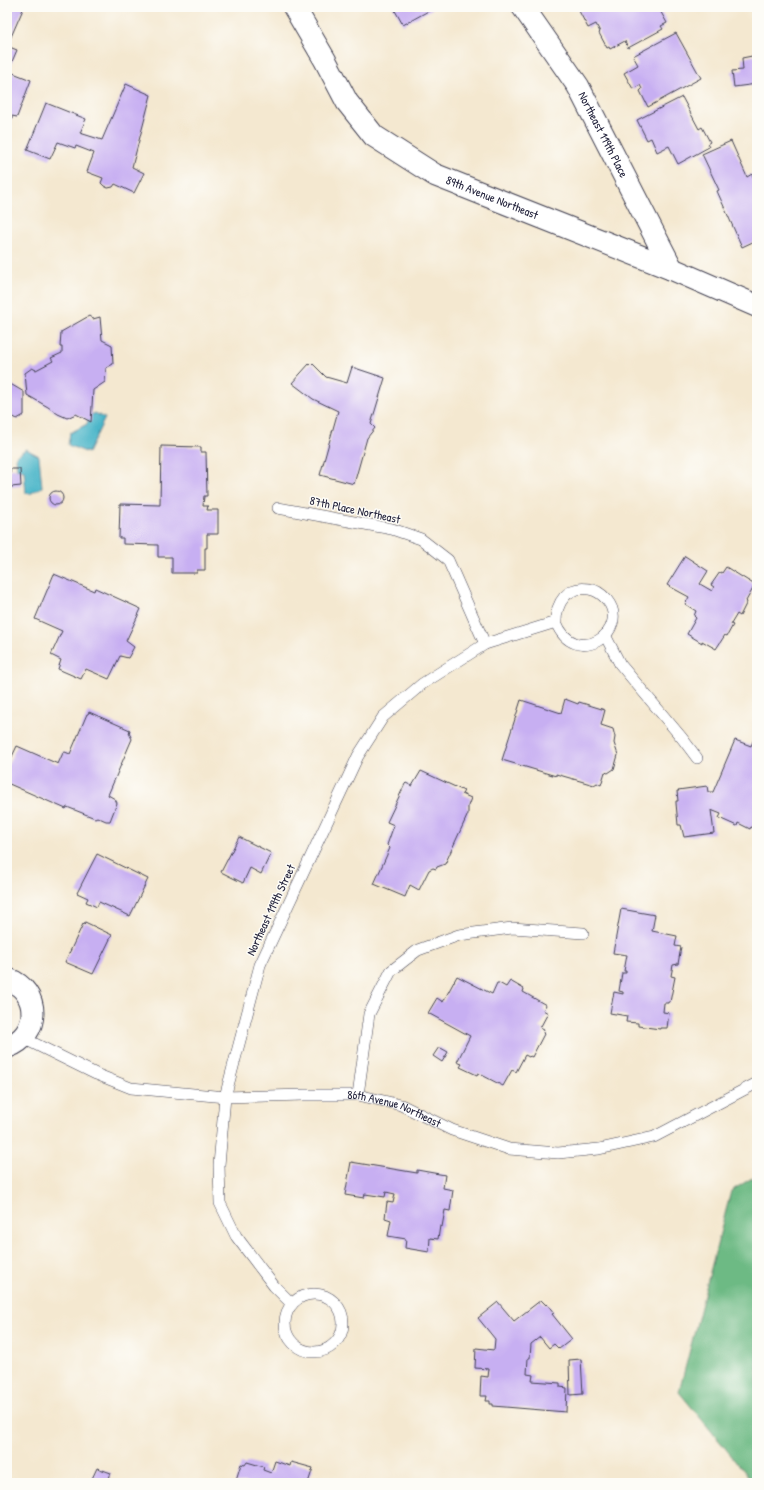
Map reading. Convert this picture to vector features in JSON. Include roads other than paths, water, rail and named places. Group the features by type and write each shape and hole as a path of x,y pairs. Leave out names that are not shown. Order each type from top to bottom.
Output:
{"street":[{"name":"89th Avenue Northeast","path":"294,7 325,60 347,102 374,136 435,175 672,268 757,306"},
{"name":"Northeast 119th Place","path":"523,7 578,86 672,268"},
{"name":"86th Avenue Northeast","path":"7,979 23,988 29,996 33,1007 33,1018 30,1029 15,1043"}],"lane":[{"name":"87th Place Northeast","path":"278,508 392,529 421,539 448,560 485,644"},
{"path":"584,588 593,589 602,594 609,602 612,611 612,621 609,630 594,643 585,645 575,644 566,639 559,632 556,622 556,612 559,603 565,595 573,590 584,588"},
{"name":"Northeast 119th Street","path":"292,1304 274,1286 236,1236 220,1203 219,1166 225,1097 260,965 358,756 383,717 422,684 485,644 556,622"},
{"path":"605,635 620,664 682,738 696,758"},
{"path":"358,1095 369,1014 391,971 418,950 459,936 512,928 583,933"},
{"name":"86th Avenue Northeast","path":"15,1043 131,1088 225,1097 358,1095 400,1105 452,1130 509,1149 558,1153 599,1149 654,1137 757,1083"},
{"path":"310,1294 320,1294 330,1298 337,1305 342,1314 344,1324 342,1334 336,1343 328,1350 318,1353 308,1352 291,1342 286,1333 285,1322 287,1313 292,1304 300,1298 310,1294"}],"water":[{"path":"95,413 105,418 88,453 68,445 70,433 87,424 89,416"},
{"path":"26,449 39,456 42,487 30,494 26,493 24,471 17,469 16,456"}]}
